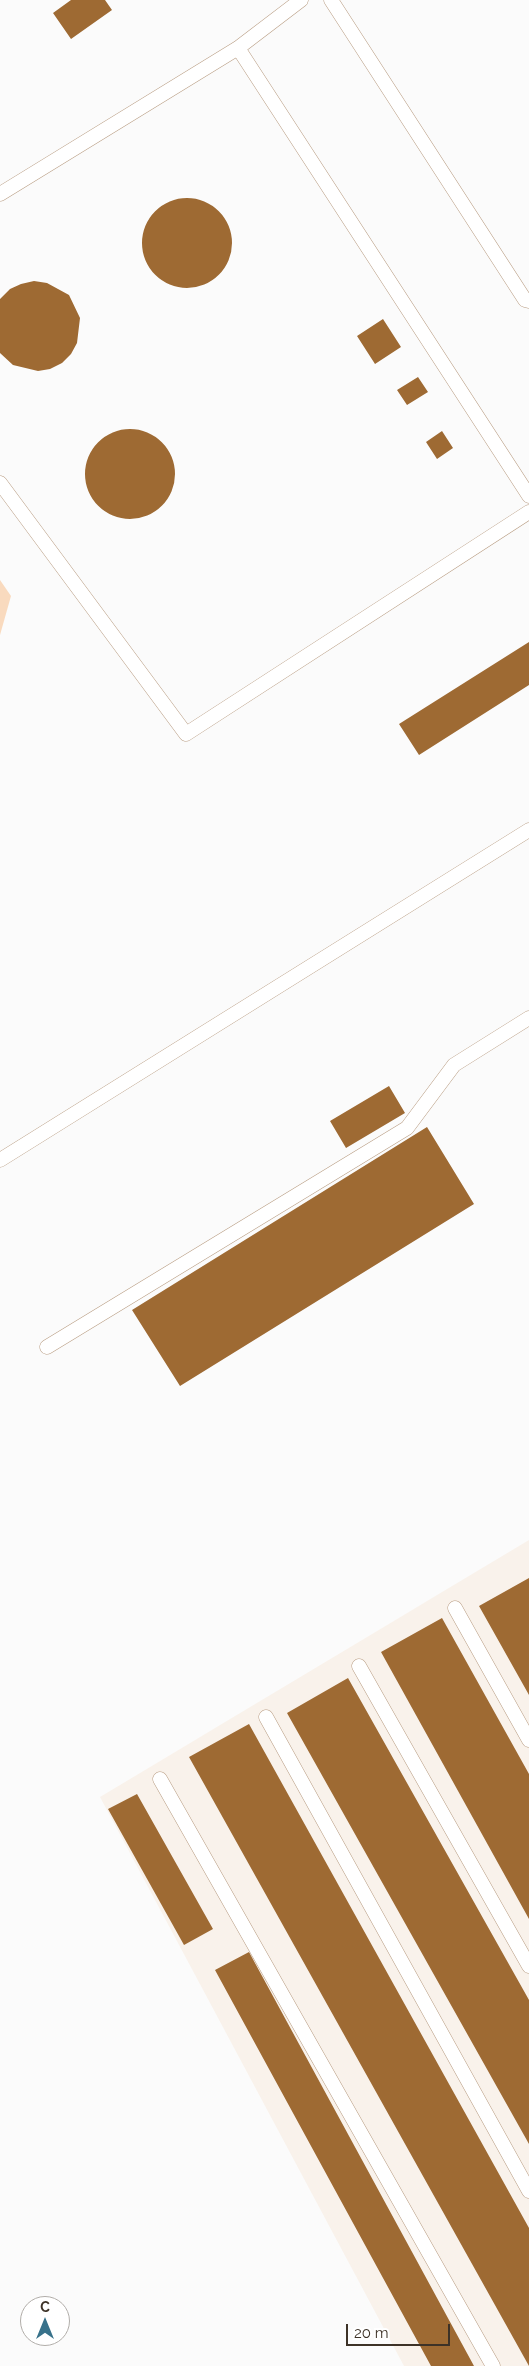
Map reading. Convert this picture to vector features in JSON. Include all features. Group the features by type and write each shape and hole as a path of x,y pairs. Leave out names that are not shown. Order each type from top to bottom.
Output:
{"lane":[{"path":"0,194 238,48 301,0"},
{"path":"331,0 524,300 529,301"},
{"path":"238,48 529,496"},
{"path":"0,483 186,734 529,512"},
{"path":"0,1160 529,830"},
{"path":"47,1347 408,1128 454,1065 529,1018"},
{"path":"455,1608 529,1740"},
{"path":"359,1666 529,1966"},
{"path":"266,1716 529,2191"},
{"path":"160,1779 493,2366"}],"shaded area":[{"path":"0,580 11,596 0,635"},
{"path":"529,1540 529,2366 404,2366 100,1797"}],"building":[{"path":"71,0 105,0 112,10 71,39 53,13"},
{"path":"187,198 204,202 219,211 228,226 232,243 228,260 219,275 204,284 187,288 170,284 155,275 146,260 142,243 146,226 155,211 170,202"},
{"path":"34,281 47,283 69,295 80,318 77,343 71,354 62,363 50,369 38,371 13,365 0,353 0,299 10,289"},
{"path":"383,319 401,347 375,364 357,336"},
{"path":"418,377 428,392 407,405 397,390"},
{"path":"130,429 147,433 162,442 171,457 175,474 171,491 162,506 147,515 130,519 113,515 98,506 89,491 85,474 89,457 98,442 113,433"},
{"path":"442,431 453,448 437,459 426,442"},
{"path":"529,642 529,685 419,755 399,724"},
{"path":"389,1086 405,1113 346,1148 330,1121"},
{"path":"427,1127 474,1204 180,1386 132,1310"},
{"path":"529,1578 529,1695 479,1606"},
{"path":"442,1618 529,1774 529,1919 381,1652"},
{"path":"348,1678 529,2000 529,2144 287,1713"},
{"path":"249,1724 529,2228 529,2366 189,1757"},
{"path":"137,1794 213,1929 184,1945 108,1809"},
{"path":"249,1952 474,2366 431,2366 215,1970"}]}
